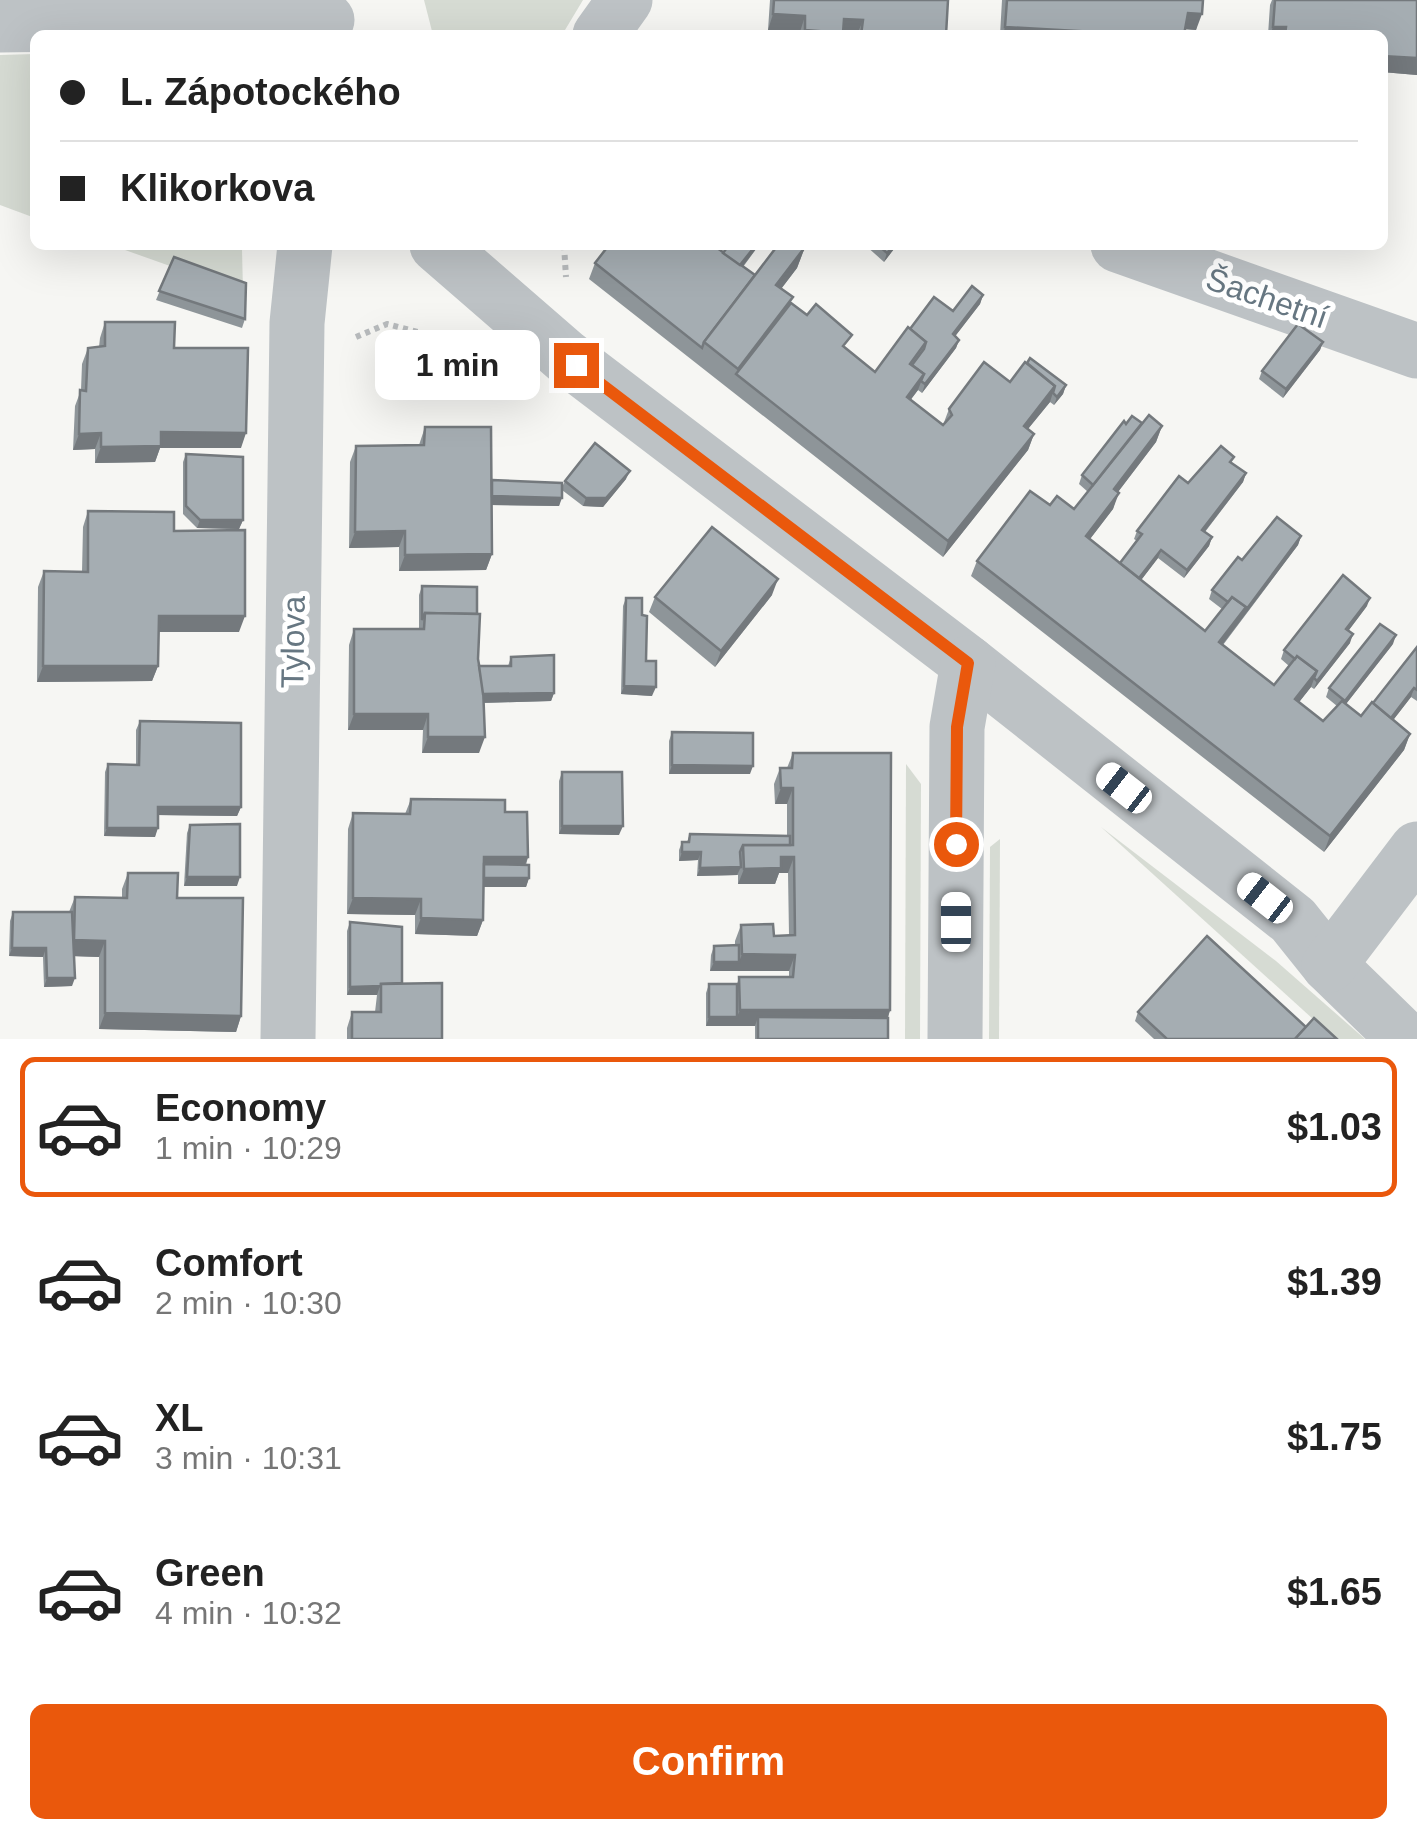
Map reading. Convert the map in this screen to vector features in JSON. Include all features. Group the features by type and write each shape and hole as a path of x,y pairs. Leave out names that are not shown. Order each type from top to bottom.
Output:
{"street":[{"path":"604,30 625,0"},
{"path":"0,25 328,14"},
{"name":"Tylova","path":"288,1039 297,323 304,250"},
{"path":"442,250 566,357 968,663 1293,920 1329,964 1405,1039"},
{"path":"504,250 519,305 566,357"},
{"name":"Šachetní","path":"1132,250 1417,351"},
{"path":"955,1039 957,727 968,663"},
{"path":"1329,964 1417,849"}],"path":[{"path":"346,348 351,339 387,324 441,336 469,348"}],"shaded area":[{"path":"424,0 583,0 565,30 432,30"},
{"path":"30,54 30,216 0,205 0,55"},
{"path":"125,250 242,250 243,292"},
{"path":"906,764 921,784 920,1039 905,1039"},
{"path":"1101,827 1276,961 1365,1039 1335,1039"},
{"path":"1000,839 999,1039 989,1039 990,847"}],"building":[{"path":"774,0 948,0 946,30 862,30 863,20 844,19 843,30 805,30 805,16 773,14"},
{"path":"1007,0 1203,0 1202,14 1188,13 1185,30 1005,27"},
{"path":"1275,0 1417,0 1417,58 1388,56 1388,30 1273,27"},
{"path":"605,250 720,250 755,275 702,348 595,263"},
{"path":"725,250 752,250 740,265 723,253"},
{"path":"774,250 803,250 776,285 793,297 738,369 704,342"},
{"path":"174,257 246,283 245,319 159,291"},
{"path":"972,286 983,295 953,334 959,340 925,384 921,381 924,374 912,365 926,342 910,329 934,297 953,311"},
{"path":"791,303 807,315 816,304 852,335 843,346 875,372 908,327 926,342 910,364 924,374 907,397 943,425 952,415 949,409 984,362 1010,382 1025,362 1055,386 1024,426 1034,434 948,541 736,374"},
{"path":"105,322 175,322 174,348 248,348 246,433 161,432 161,446 101,447 101,433 79,434 80,390 86,391 88,348 105,346"},
{"path":"1298,324 1323,342 1286,389 1262,371"},
{"path":"1030,358 1066,385 1057,397 1053,393 1055,386 1027,363"},
{"path":"1149,415 1162,426 1114,489 1119,493 1086,536 1205,631 1232,597 1246,607 1219,642 1274,685 1297,656 1317,671 1295,699 1323,721 1342,701 1361,716 1372,702 1410,734 1330,836 977,561 1030,491 1050,505 1057,496 1074,509"},
{"path":"1132,416 1142,423 1093,485 1082,475"},
{"path":"425,427 491,427 492,554 405,555 405,531 355,532 356,446 424,445"},
{"path":"595,443 630,471 606,498 586,498 565,481"},
{"path":"1221,446 1234,457 1230,462 1246,473 1202,530 1212,537 1187,570 1161,550 1139,578 1120,563 1142,534 1137,531 1179,476 1188,483"},
{"path":"186,454 243,457 243,520 200,520 186,506"},
{"path":"492,480 562,483 562,498 492,496"},
{"path":"88,511 174,512 174,531 245,530 245,616 159,616 158,666 43,666 44,571 88,572"},
{"path":"1277,517 1301,536 1243,614 1246,607 1232,597 1228,602 1212,590"},
{"path":"712,527 778,579 721,651 655,597"},
{"path":"1343,575 1370,598 1346,629 1353,634 1317,681 1317,671 1284,650"},
{"path":"422,586 477,587 477,614 425,613 422,620"},
{"path":"626,598 642,598 642,615 647,616 646,661 656,661 656,687 624,686"},
{"path":"425,613 480,614 478,659 485,737 428,737 428,714 354,714 354,629 424,629"},
{"path":"1380,624 1396,635 1345,701 1329,688"},
{"path":"1417,647 1417,690 1414,688 1391,718 1373,703"},
{"path":"554,655 554,693 483,694 479,666 511,666 511,657"},
{"path":"140,721 241,723 241,807 158,807 158,828 107,828 108,764 139,765"},
{"path":"672,732 753,733 753,766 672,765"},
{"path":"793,753 891,753 890,1010 740,1010 739,977 793,977 795,955 742,954 741,925 773,924 774,936 795,935 794,857 781,857 781,868 744,869 743,845 793,845 793,788 781,788 780,768 792,768"},
{"path":"562,772 622,772 623,826 562,826"},
{"path":"411,799 505,800 505,812 527,812 528,857 484,857 483,920 421,918 421,899 353,898 353,813 410,814"},
{"path":"240,824 240,877 187,877 190,825"},
{"path":"690,834 790,836 790,845 743,845 741,867 700,868 701,852 682,852 682,842 689,842"},
{"path":"484,864 529,865 529,878 484,878"},
{"path":"128,873 178,873 177,898 243,898 241,1016 105,1013 105,941 74,940 75,897 127,898"},
{"path":"13,912 72,912 75,978 47,978 46,948 12,948"},
{"path":"350,922 402,927 402,983 350,987"},
{"path":"1207,936 1306,1027 1295,1039 1167,1039 1138,1012"},
{"path":"739,945 739,962 714,962 714,946"},
{"path":"442,983 442,1039 352,1039 352,1012 381,1012 381,984"},
{"path":"709,984 737,984 737,1017 709,1017"},
{"path":"758,1017 888,1018 888,1039 758,1039"},
{"path":"1314,1018 1337,1039 1295,1039"}],"route":[{"path":"576,365 968,663 957,727 956,844"}]}
